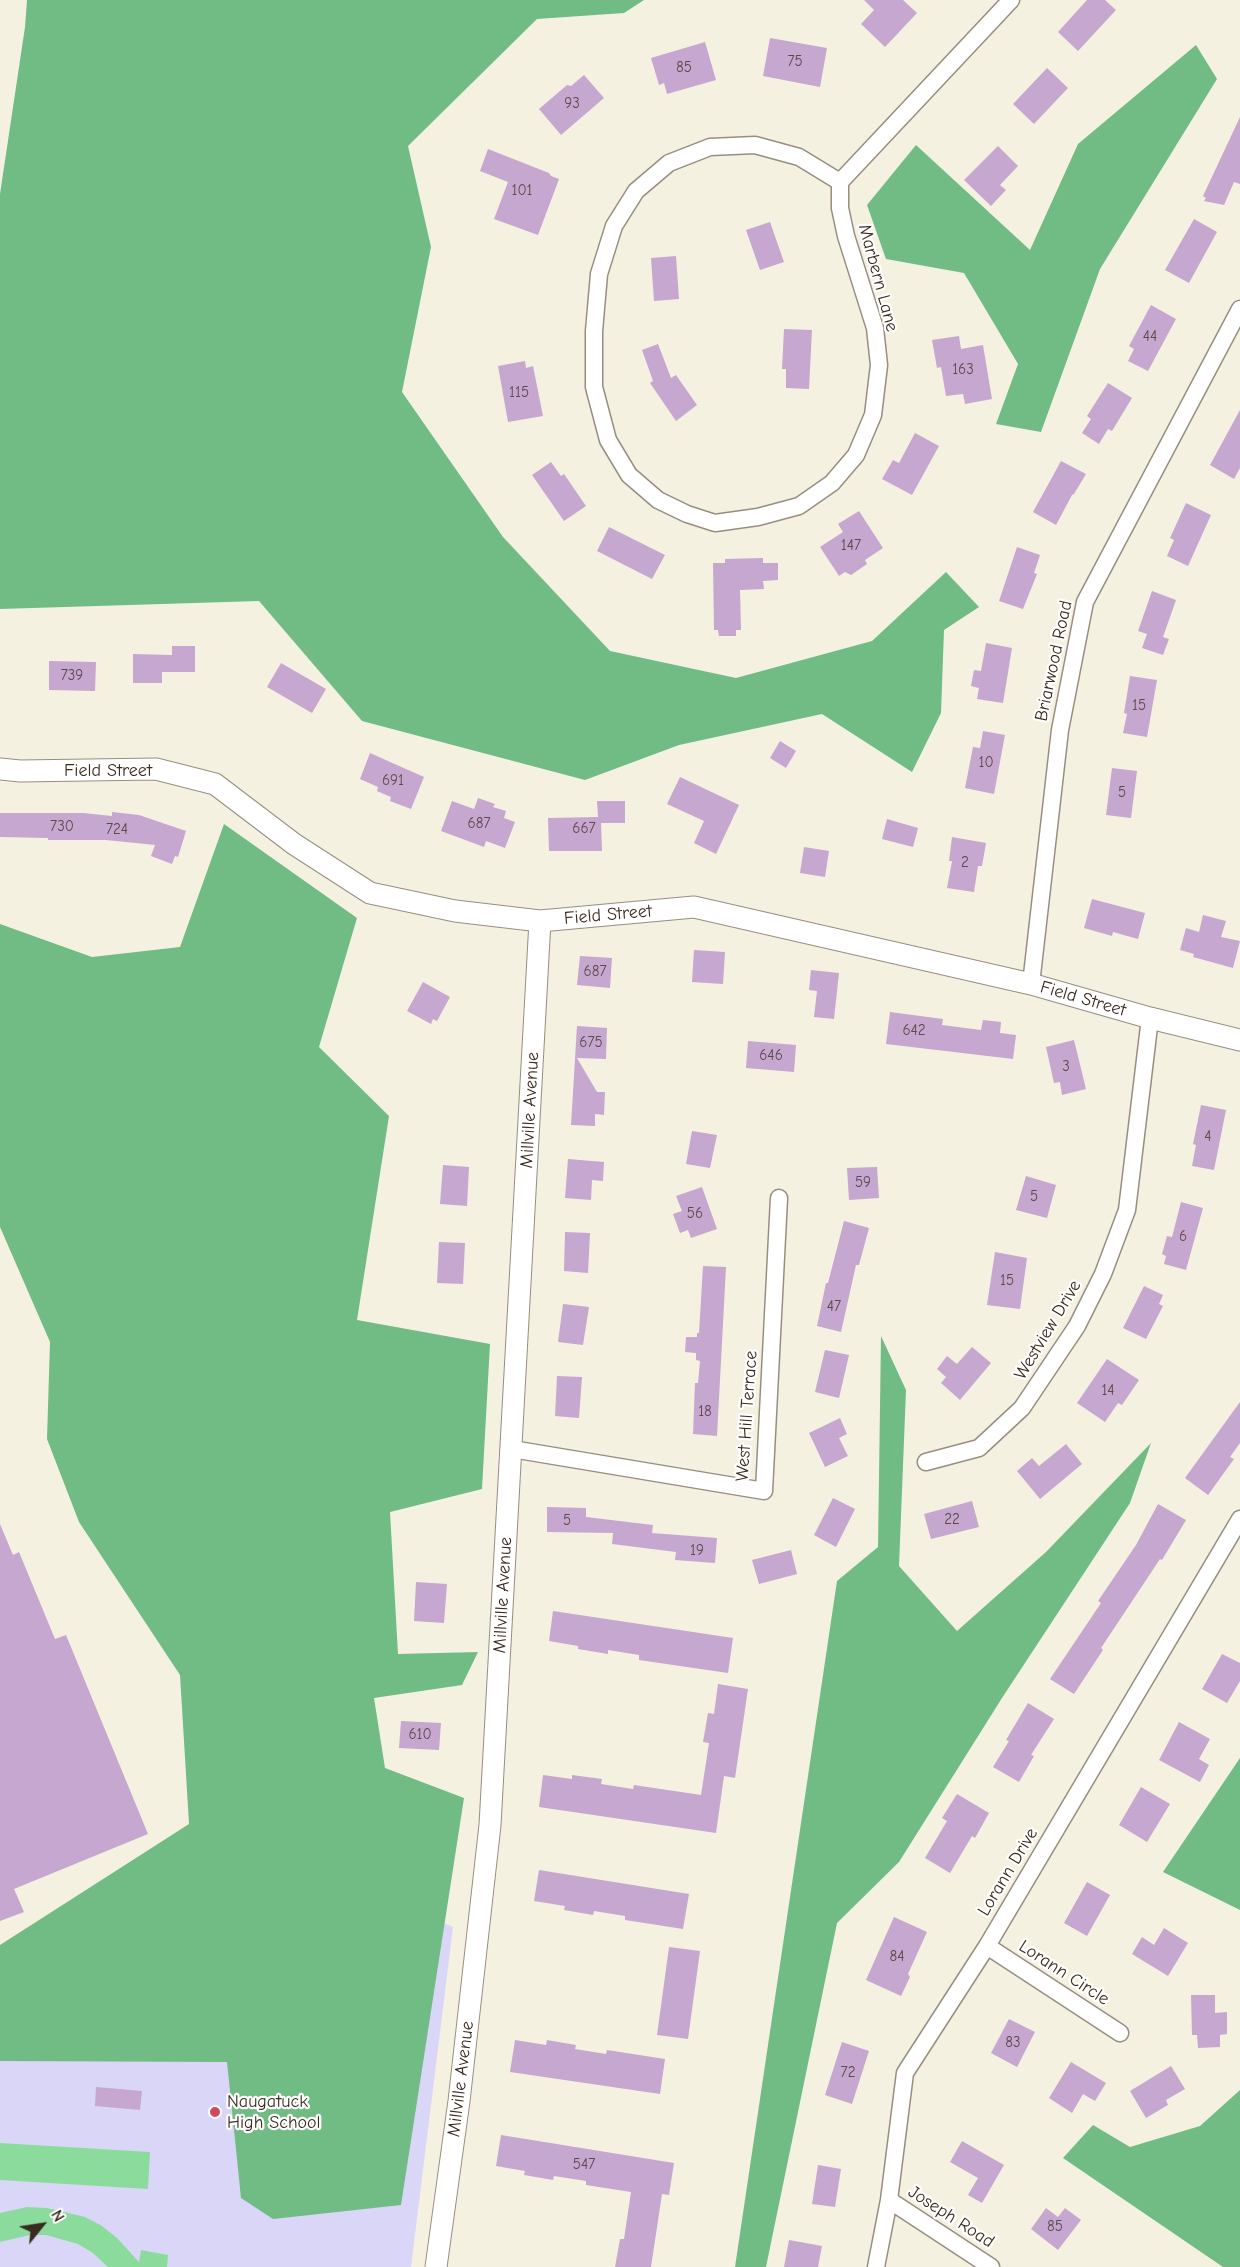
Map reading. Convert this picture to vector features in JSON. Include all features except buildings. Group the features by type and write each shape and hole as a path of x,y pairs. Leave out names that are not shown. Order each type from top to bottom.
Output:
{"street":[{"path":"840,182 1011,0"},
{"name":"Marbern Lane","path":"754,145 777,151 798,157 840,182 840,208 874,328 879,365 873,415 856,455 832,483 799,506 758,517 715,522 687,514 658,500 629,476 608,440 594,387 594,331 599,274 614,226 636,191 669,163 710,147 754,145"},
{"name":"Briarwood Road","path":"1031,984 1060,730 1085,602 1240,309"},
{"name":"Field Street","path":"0,769 20,771 156,769 215,783 294,844 370,892 455,911 540,921 694,907 1031,984 1150,1018 1240,1040"},
{"name":"Millville Avenue","path":"436,2267 459,2101 490,1825 540,921"},
{"name":"Westview Drive","path":"926,1462 979,1448 1022,1408 1077,1326 1103,1274 1127,1210 1150,1018"},
{"name":"West Hill Terrace","path":"512,1449 764,1491 778,1198"},
{"name":"Lorann Drive","path":"876,2267 889,2200 905,2073 987,1946 1240,1519"},
{"name":"Lorann Circle","path":"987,1946 1120,2033"},
{"name":"Joseph Road","path":"889,2200 991,2267"}],"shaded area":[{"name":"Naugatuck High School","path":"224,1834 453,1927 411,2267 0,2267 0,1958"}],"green space":[{"path":"27,0 644,0 624,13 537,19 408,146 431,247 402,392 503,537 610,651 736,678 872,641 946,572 979,607 944,630 941,713 912,772 822,714 679,745 585,780 362,721 259,601 0,609 0,194"},
{"path":"1196,45 1217,79 1100,269 1041,432 996,424 1018,364 964,273 886,259 867,205 916,145 1030,250 1078,144"},
{"path":"224,824 357,918 319,1047 389,1116 357,1320 490,1344 482,1489 390,1512 398,1654 478,1652 462,1685 374,1698 385,1768 464,1798 401,2205 273,2219 241,2198 227,2062 0,2061 0,1945 189,1824 180,1675 79,1522 47,1439 50,1342 0,1227 0,924 92,957 180,947"},
{"path":"881,1336 906,1390 899,1566 957,1631 1046,1552 1151,1443 1130,1503 1002,1698 899,1862 837,1923 766,2267 735,2267 837,1581 878,1547"},
{"path":"1240,1758 1240,1910 1163,1872"},
{"path":"1240,2090 1240,2267 1223,2267 1063,2158 1093,2125 1130,2147 1200,2126"},
{"path":"0,2143 150,2152 148,2189 0,2180"},
{"path":"27,2207 47,2208 85,2217 102,2226 117,2238 139,2262 141,2250 168,2255 167,2267 108,2267 93,2253 78,2244 46,2235 30,2235 0,2242 0,2213"}],"place":[{"name":"Naugatuck High School","path":"215,2112"}]}
